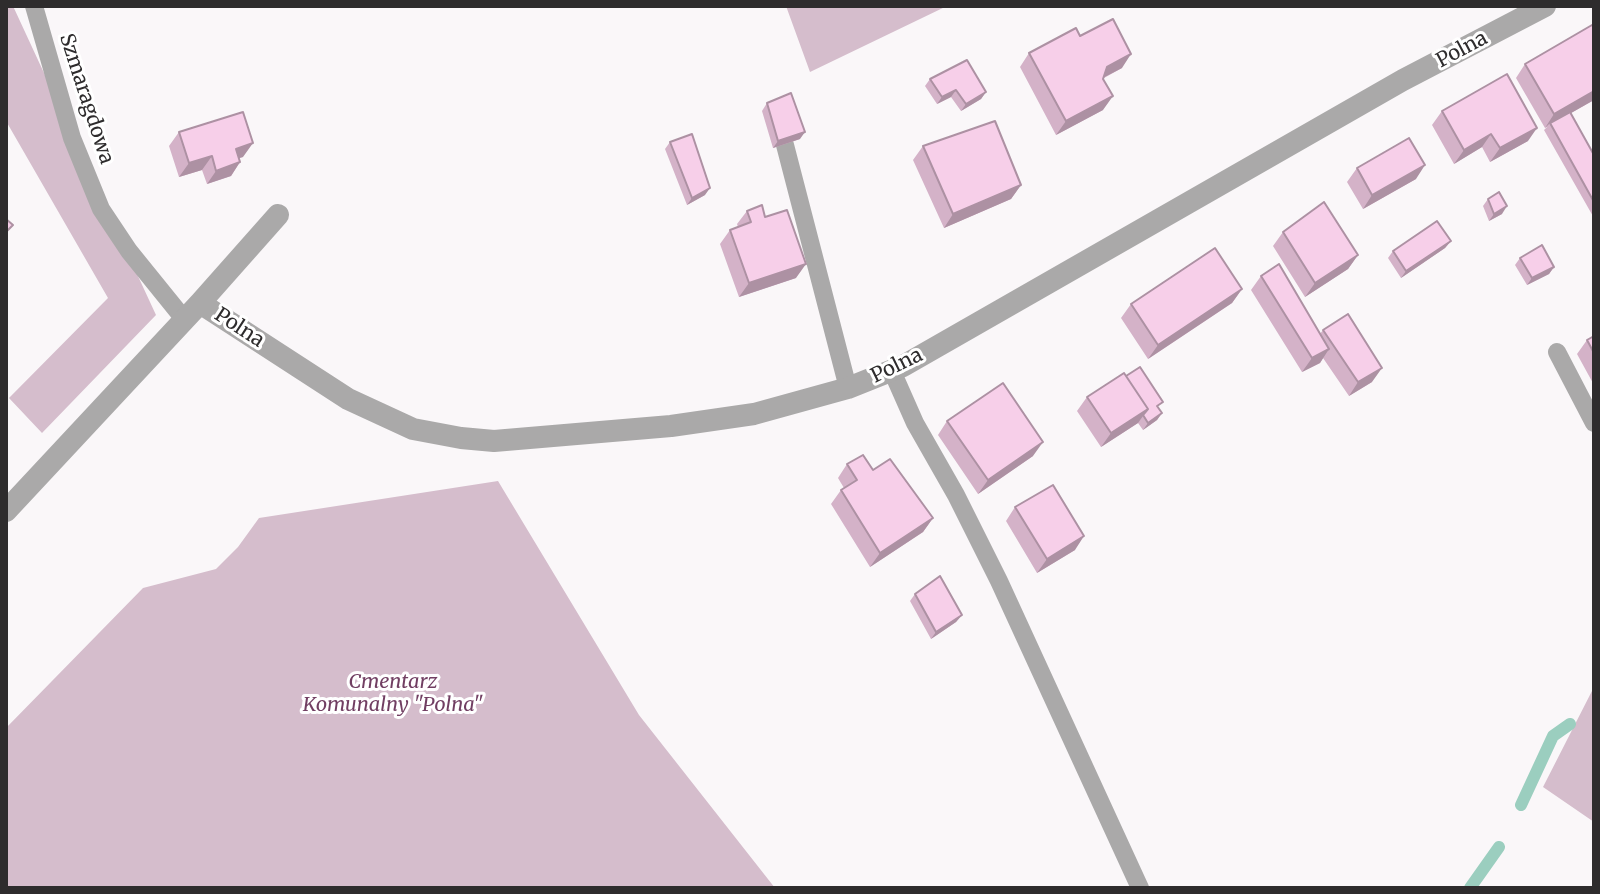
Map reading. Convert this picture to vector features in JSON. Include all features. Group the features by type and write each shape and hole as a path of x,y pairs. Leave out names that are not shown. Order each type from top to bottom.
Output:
{"street":[{"name":"Polna","path":"200,303 348,399 413,429 494,441 711,421 754,414 848,388 892,371 1403,80 1545,6"},
{"name":"Polna","path":"6,511 278,215"}],"lane":[{"name":"Szmaragdowa","path":"34,6 72,138 101,209 129,251 184,319"},
{"path":"785,145 848,388"},
{"path":"1557,352 1594,423"},
{"path":"892,371 915,423 1006,594 1140,888"}],"green space":[{"path":"6,6 13,6 156,315 42,433 9,398 108,298 6,121"},
{"path":"786,6 947,6 810,72"},
{"name":"Cmentarz Komunalny \"Polna\"","path":"498,481 639,715 775,888 6,888 6,728 143,588 216,569 238,547 259,518"},
{"path":"1594,687 1594,822 1543,787"}],"building":[{"path":"1113,19 1131,54 1107,67 1103,79 1113,96 1066,121 1029,53 1076,28 1080,36"},
{"path":"1592,25 1594,91 1554,114 1525,64"},
{"path":"967,60 986,92 966,104 956,90 942,97 930,79"},
{"path":"1507,74 1537,128 1500,148 1491,134 1464,150 1442,111"},
{"path":"791,93 805,132 778,141 767,103"},
{"path":"243,112 253,143 236,149 240,162 216,171 212,156 189,163 179,132"},
{"path":"1570,112 1594,155 1594,202 1550,123"},
{"path":"995,121 1021,185 953,214 923,146"},
{"path":"692,134 710,188 692,198 670,142"},
{"path":"1409,138 1425,165 1372,195 1357,168"},
{"path":"1499,192 1507,206 1494,214 1488,199"},
{"path":"1324,202 1358,255 1315,283 1283,232"},
{"path":"762,205 765,217 787,210 806,264 749,283 730,230 751,222 747,211"},
{"path":"6,219 13,225 6,232"},
{"path":"1437,221 1451,241 1406,271 1393,251"},
{"path":"1542,245 1554,267 1532,278 1520,258"},
{"path":"1215,248 1242,289 1158,345 1131,304"},
{"path":"1279,264 1329,349 1312,358 1261,276"},
{"path":"1348,314 1382,368 1358,382 1323,330"},
{"path":"1594,336 1594,353 1587,340"},
{"path":"1140,367 1163,402 1157,406 1162,413 1148,423 1143,415 1148,409 1126,376"},
{"path":"1124,373 1148,409 1111,433 1087,397"},
{"path":"1003,383 1043,442 988,480 947,421"},
{"path":"863,455 873,470 890,459 933,518 880,553 841,490 857,480 847,464"},
{"path":"1053,485 1084,536 1047,559 1015,507"},
{"path":"940,576 962,615 936,632 915,594"}],"waterway":[{"path":"1521,805 1553,736 1570,724"},
{"path":"1470,888 1499,847"}]}
